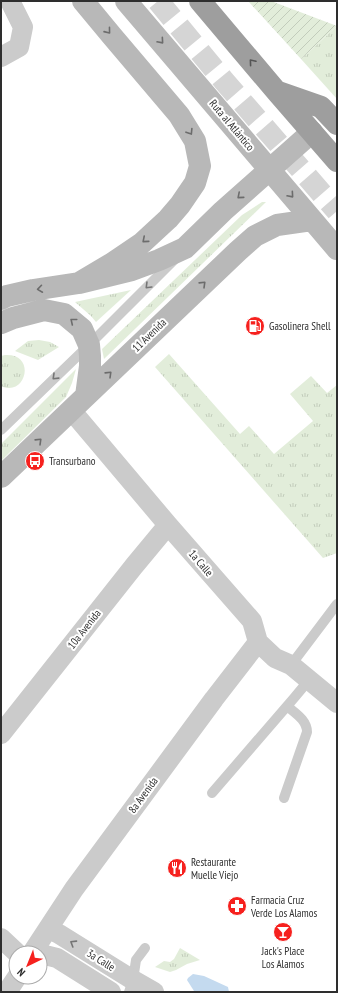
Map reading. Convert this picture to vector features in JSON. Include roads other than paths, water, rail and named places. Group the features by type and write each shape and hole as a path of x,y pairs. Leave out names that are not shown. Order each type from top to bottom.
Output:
{"highway":[{"path":"200,1 337,161"},
{"path":"277,92 321,107 337,124"}],"main road":[{"path":"79,283 112,264 142,243 168,219 180,205 195,183 200,166 195,141 179,115 83,1"},
{"name":"Ruta al Atlántico","path":"126,1 337,249"},
{"path":"1,299 7,296 33,290 79,283 132,270 185,248 223,211 312,132"},
{"name":"11 Avenida","path":"1,477 255,236 277,225 312,220"},
{"path":"1,324 13,318 44,310 64,314 82,329 89,345 90,366 78,403"}],"street":[{"path":"1,57 19,47 22,27 10,1"},
{"name":"1a Calle","path":"78,403 168,525 252,621 258,642"},
{"name":"10a Avenida","path":"1,734 168,525"},
{"path":"258,642 275,658 291,665 337,704"},
{"name":"8a Avenida","path":"37,945 74,889 214,699 258,642"},
{"name":"3a Calle","path":"48,929 59,934 131,986 154,992"},
{"path":"1,938 8,945"},
{"name":"3a Calle","path":"48,956 57,958 111,992"}],"lane":[{"path":"1,430 156,279 185,248"},
{"path":"291,665 337,604"},
{"path":"212,793 309,680"},
{"path":"284,798 307,732 307,726 303,720 287,706"},
{"path":"131,986 136,960 145,948"}],"water":[{"path":"193,974 204,976 228,987 229,992 194,991 187,980"}],"tunnel":[{"path":"158,1 224,81 337,211"}],"place":[{"name":"Gasolinera Shell","path":"255,326"},
{"name":"Transurbano","path":"35,461"},
{"name":"Restaurante Muelle Viejo","path":"177,868"},
{"name":"Farmacia Cruz Verde Los Alamos","path":"237,906"},
{"name":"Jack's Place Los Alamos","path":"283,932"}]}
